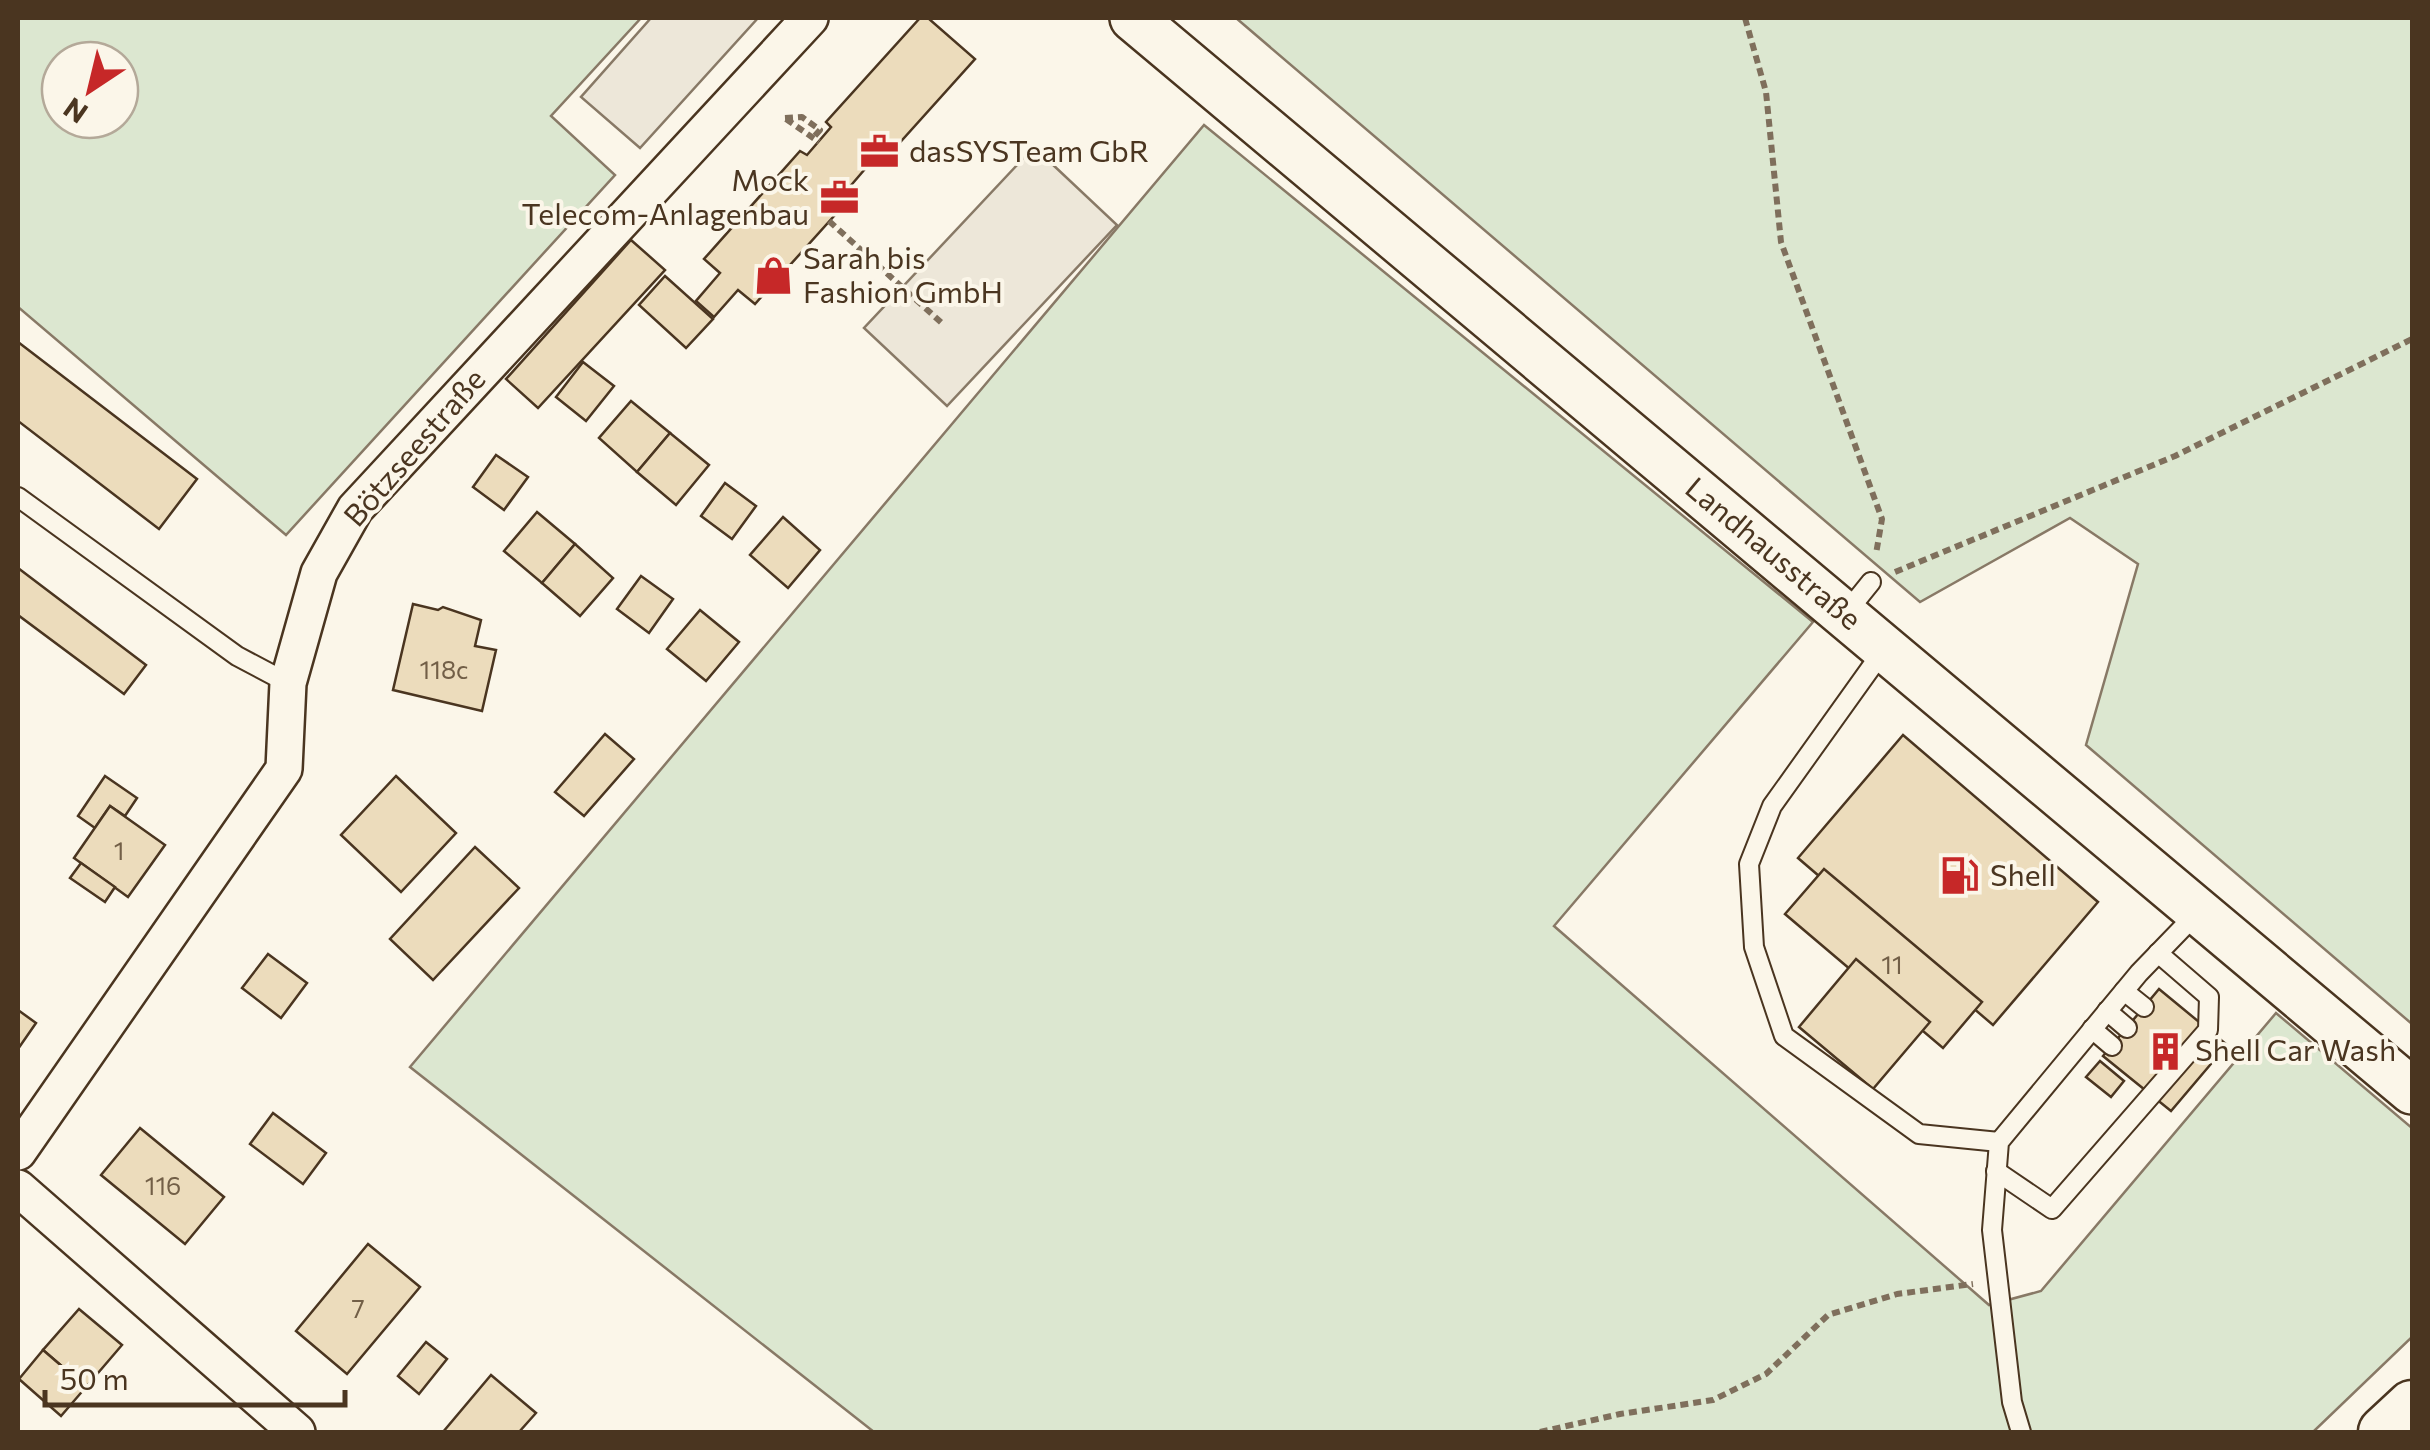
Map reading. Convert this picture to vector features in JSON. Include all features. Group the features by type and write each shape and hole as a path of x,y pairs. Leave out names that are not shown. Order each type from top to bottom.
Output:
{"main road":[{"path":"2384,1432 2412,1406"}],"street":[{"name":"Bötzseestraße","path":"18,1152 284,770 288,683 319,574 355,509 810,18"},
{"name":"Landhausstraße","path":"1133,18 1858,598 1885,648 2412,1092"},
{"path":"18,1188 297,1432"}],"lane":[{"path":"18,497 237,656 288,683"},
{"path":"1885,648 1772,806 1749,864 1754,947 1784,1036 1919,1134 1999,1142"},
{"path":"2021,1432 2012,1402 1992,1230 1999,1142 2124,990 2197,913"},
{"path":"1996,1171 2052,1209 2208,1030 2210,996 2158,954"},
{"path":"2124,990 2144,1008"},
{"path":"2107,1011 2127,1028"},
{"path":"2092,1029 2112,1046"}],"path":[{"path":"1746,18 1766,92 1781,242 1882,519 1858,598"},
{"path":"802,117 820,130 816,140 785,118 802,117"},
{"path":"829,221 944,325"},
{"path":"1858,598 2175,456 2412,339"},
{"path":"1540,1432 1620,1414 1713,1400 1766,1374 1828,1316 1898,1294 1998,1280"}],"green space":[{"path":"18,18 641,18 551,116 615,175 286,535 18,307"},
{"path":"1236,18 2412,18 2412,1024 2086,745 2138,564 2070,518 1920,602"},
{"path":"1204,125 1813,622 1554,926 1989,1305 2041,1291 2276,1013 2412,1128 2412,1337 2313,1432 874,1432 410,1067"}],"shaded area":[{"path":"651,18 758,18 640,148 581,97"},
{"path":"1034,147 1117,225 947,406 864,328"}],"building":[{"path":"920,18 928,18 975,59 877,168 871,162 847,190 852,196 755,304 738,290 714,317 696,301 720,273 704,259 800,151 807,155 831,127 826,122"},
{"path":"631,240 665,270 538,408 506,379"},
{"path":"665,276 713,319 686,348 639,305"},
{"path":"18,342 197,479 159,529 18,421"},
{"path":"583,362 614,386 586,421 556,397"},
{"path":"631,401 670,433 637,472 599,438"},
{"path":"670,433 709,465 676,505 637,472"},
{"path":"496,455 528,477 504,510 473,487"},
{"path":"725,483 756,506 732,539 701,516"},
{"path":"537,512 575,544 542,583 504,551"},
{"path":"783,517 820,550 788,588 750,555"},
{"path":"575,544 613,578 580,616 542,583"},
{"path":"18,568 146,665 124,694 18,615"},
{"path":"641,576 673,599 649,633 617,609"},
{"path":"413,604 438,610 443,607 481,620 475,646 496,650 482,711 393,690"},
{"path":"700,610 739,642 706,681 667,649"},
{"path":"605,734 634,759 584,816 555,792"},
{"path":"1903,735 2098,902 1993,1025 1798,858"},
{"path":"105,776 137,798 125,816 110,806 95,828 78,816"},
{"path":"396,776 456,833 401,892 341,835"},
{"path":"110,806 165,845 128,897 74,858"},
{"path":"475,847 519,888 433,980 390,939"},
{"path":"81,863 115,887 105,902 70,878"},
{"path":"1824,869 1982,1002 1943,1048 1785,914"},
{"path":"268,954 307,983 281,1018 242,988"},
{"path":"1856,959 1930,1022 1873,1089 1799,1027"},
{"name":"Shell Car Wash","path":"2159,989 2227,1045 2171,1111 2103,1056"},
{"path":"18,1010 36,1023 18,1049"},
{"path":"2100,1061 2124,1081 2111,1097 2086,1077"},
{"path":"273,1113 326,1153 303,1184 250,1144"},
{"path":"140,1128 224,1197 185,1244 101,1175"},
{"path":"368,1244 420,1287 347,1374 296,1331"},
{"path":"79,1309 122,1345 86,1387 43,1350"},
{"path":"426,1342 447,1359 419,1394 398,1376"},
{"path":"43,1350 86,1387 61,1416 19,1379"},
{"path":"491,1375 536,1413 519,1432 443,1432"}],"place":[{"name":"dasSYSTeam GbR","path":"879,152"},
{"name":"Mock Telecom-Anlagenbau","path":"839,198"},
{"name":"Sarah bis Fashion GmbH","path":"773,276"},
{"name":"Shell","path":"1960,876"},
{"name":"Shell Car Wash","path":"2165,1051"}]}
